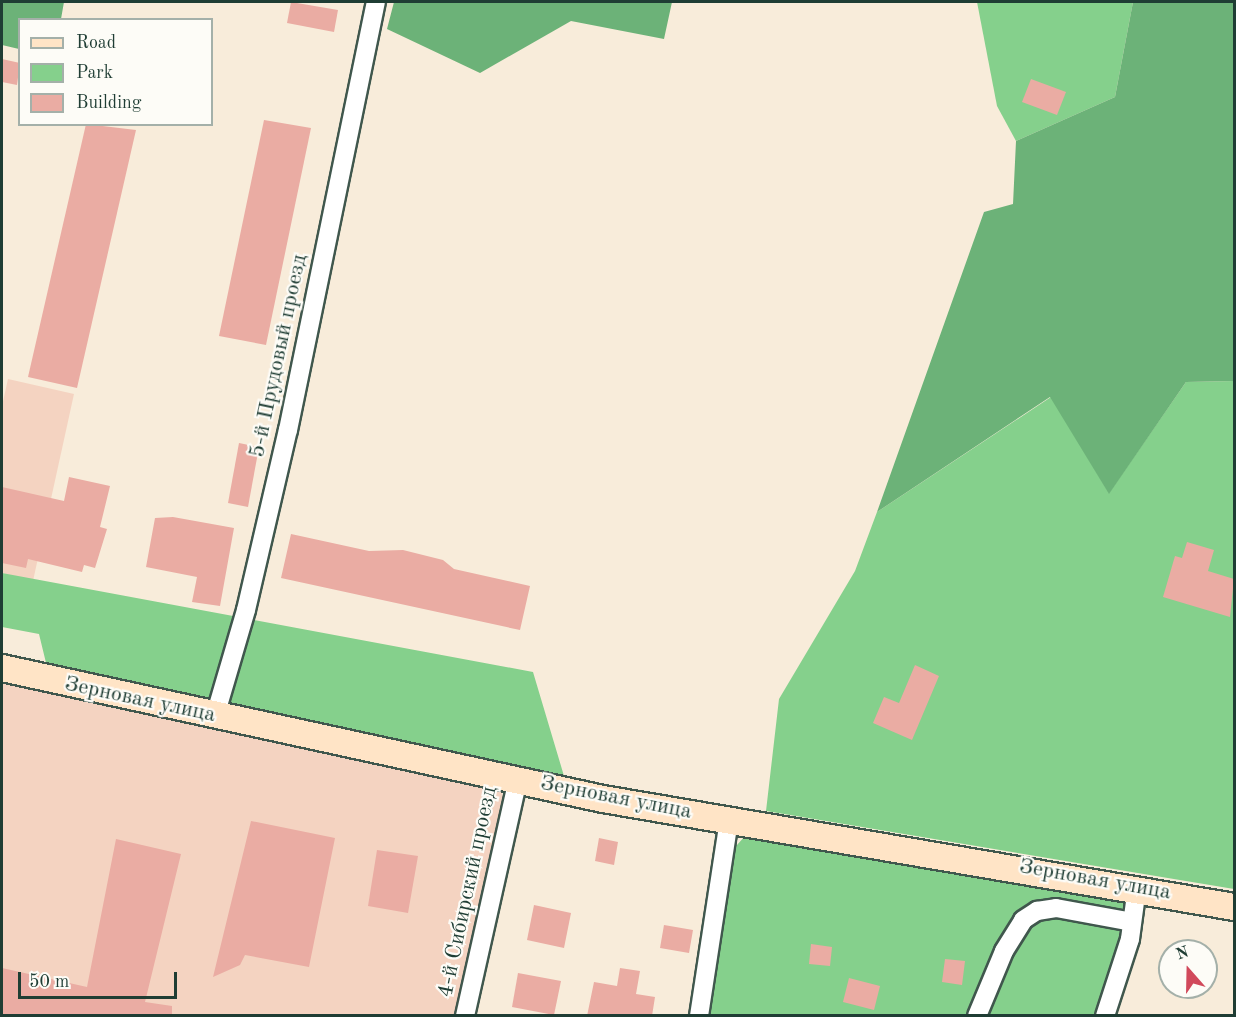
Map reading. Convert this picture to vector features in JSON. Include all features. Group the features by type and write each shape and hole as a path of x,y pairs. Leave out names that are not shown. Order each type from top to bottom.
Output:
{"street":[{"name":"5-й Прудовый проезд","path":"215,717 246,610 293,408 376,2"},
{"name":"Зерновая улица","path":"2,668 215,717 518,778 603,799 1137,887 1234,907"},
{"name":"4-й Сибирский проезд","path":"465,1016 518,778"},
{"path":"699,1016 729,820"},
{"path":"1105,1016 1132,922 1137,887"},
{"path":"977,1016 1004,951 1023,920 1037,911 1056,908 1132,922"}],"shaded area":[{"path":"8,379 74,394 33,581 2,573 2,406"},
{"path":"2,681 498,784 504,799 458,1015 2,1015"}],"green space":[{"path":"2,2 64,2 61,18 18,18 18,49 2,45"},
{"path":"394,2 672,2 664,39 571,21 480,73 387,29"},
{"path":"977,2 1133,2 1115,97 1016,141 997,106"},
{"path":"1133,2 1234,2 1234,381 1186,382 1109,494 1050,397 877,512 984,212 1013,204 1016,141 1115,97"},
{"path":"1234,381 1234,889 766,811 779,699 855,571 877,512 1051,397 1109,493 1186,382"},
{"path":"2,573 533,672 564,776 47,667 39,634 2,627"},
{"path":"745,836 1119,894 1143,918 1117,1015 690,1016 717,845 737,845"}],"building":[{"path":"291,2 338,10 334,32 287,23"},
{"path":"2,59 18,63 17,85 2,82"},
{"path":"1031,79 1066,92 1057,115 1022,102"},
{"path":"264,120 311,128 266,345 219,336"},
{"path":"86,126 136,130 77,388 28,377"},
{"path":"239,443 259,447 248,507 228,503"},
{"path":"69,477 110,486 100,527 107,529 95,568 84,565 82,572 28,559 26,568 2,563 2,487 64,501"},
{"path":"173,517 234,528 220,606 192,602 197,577 146,567 155,518"},
{"path":"291,534 369,551 403,550 443,560 454,569 530,586 520,630 281,578"},
{"path":"1187,542 1214,550 1208,571 1234,579 1230,617 1163,597 1175,556 1182,558"},
{"path":"915,665 939,676 912,740 873,723 884,697 899,703"},
{"path":"251,821 335,838 309,967 245,955 240,965 213,977"},
{"path":"599,838 618,842 614,865 595,861"},
{"path":"116,839 181,854 145,1002 172,1006 172,1016 2,1016 2,968 87,987"},
{"path":"377,850 418,856 408,913 368,906"},
{"path":"534,905 571,913 564,948 527,940"},
{"path":"664,925 693,930 689,953 660,948"},
{"path":"811,944 832,947 830,966 809,964"},
{"path":"945,959 965,961 962,985 942,982"},
{"path":"620,968 640,971 636,994 655,997 652,1016 587,1016 594,982 617,986"},
{"path":"518,973 561,981 554,1015 512,1007"},
{"path":"849,978 880,986 874,1010 843,1002"}]}
